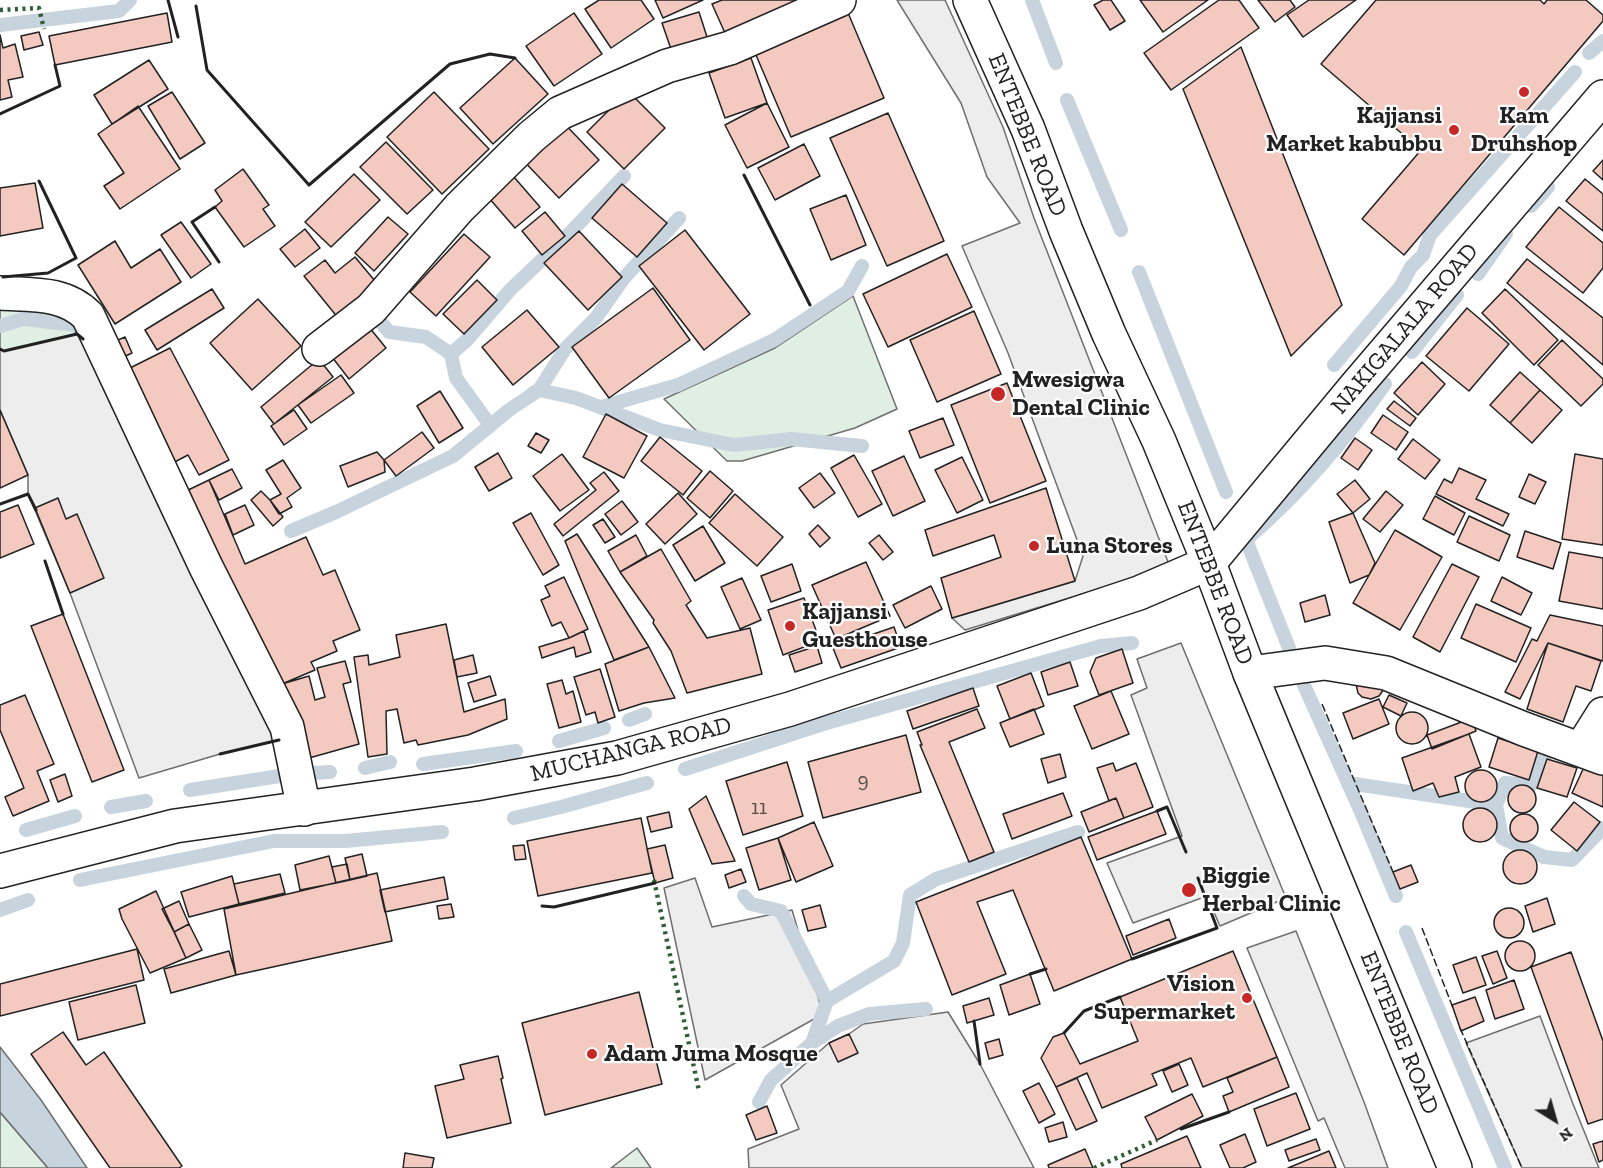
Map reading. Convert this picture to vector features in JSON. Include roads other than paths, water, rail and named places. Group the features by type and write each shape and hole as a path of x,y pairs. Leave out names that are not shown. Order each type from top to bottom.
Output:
{"street":[{"path":"319,349 371,309 459,208 531,137 560,113 667,66 730,48 839,0"},
{"name":"ENTEBBE ROAD","path":"970,0 1028,129 1108,334 1159,441 1209,563 1250,673 1455,1168"},
{"name":"NAKIGALALA ROAD","path":"1209,563 1603,97"},
{"path":"0,292 57,297 78,307 88,316 206,567 287,727 304,809"},
{"name":"MUCHANGA ROAD","path":"0,871 171,827 485,782 617,758 790,709 1139,592 1209,563"},
{"path":"1250,673 1325,663 1386,673 1524,729 1592,753 1603,714"}],"waterway":[{"path":"0,25 119,11 130,0"},
{"path":"1032,0 1056,63"},
{"path":"1589,53 1603,41"},
{"path":"1334,365 1401,286 1411,267 1423,255 1430,235 1575,72"},
{"path":"1067,100 1121,230"},
{"path":"490,425 456,378 451,354 468,339 510,290 567,236 624,176"},
{"path":"1531,206 1548,187"},
{"path":"533,393 539,390 565,349 596,318 624,278 679,218"},
{"path":"1478,274 1506,234"},
{"path":"601,407 678,385 774,340 848,291 862,266"},
{"path":"1139,272 1226,492"},
{"path":"1412,352 1457,295"},
{"path":"375,315 389,332 426,337 451,354"},
{"path":"0,326 23,319 77,325"},
{"path":"1289,648 1246,540 1320,466 1385,384"},
{"path":"291,531 453,456 509,410 539,390 576,398 660,430 734,445 791,439 862,446"},
{"path":"685,769 823,724 1101,646 1132,643"},
{"path":"1303,683 1396,896"},
{"path":"629,720 645,714"},
{"path":"559,741 604,728"},
{"path":"1548,750 1531,785 1505,783 1496,805 1502,838 1544,857 1572,860 1603,828"},
{"path":"423,764 516,751"},
{"path":"365,768 390,762"},
{"path":"312,773 330,772"},
{"path":"190,790 286,775"},
{"path":"514,818 647,783"},
{"path":"1348,783 1496,805"},
{"path":"111,807 146,801"},
{"path":"26,830 75,816"},
{"path":"80,880 274,841 345,841 442,832"},
{"path":"759,1102 771,1080 812,1043 827,1001 894,961 903,943 910,895 936,879 1078,832"},
{"path":"744,896 751,904 781,911 827,1001"},
{"path":"0,910 28,900"},
{"path":"1406,932 1505,1168"},
{"path":"812,1043 838,1026 869,1014 926,1009"}],"place":[{"name":"Kam Druhshop","path":"1524,92"},
{"name":"Kajjansi Market kabubbu","path":"1454,130"},
{"name":"Mwesigwa Dental Clinic","path":"998,394"},
{"name":"Luna Stores","path":"1034,546"},
{"name":"Kajjansi Guesthouse","path":"790,626"},
{"name":"Biggie Herbal Clinic","path":"1189,890"},
{"name":"Vision Supermarket","path":"1247,998"},
{"name":"Adam Juma Mosque","path":"592,1054"}]}
